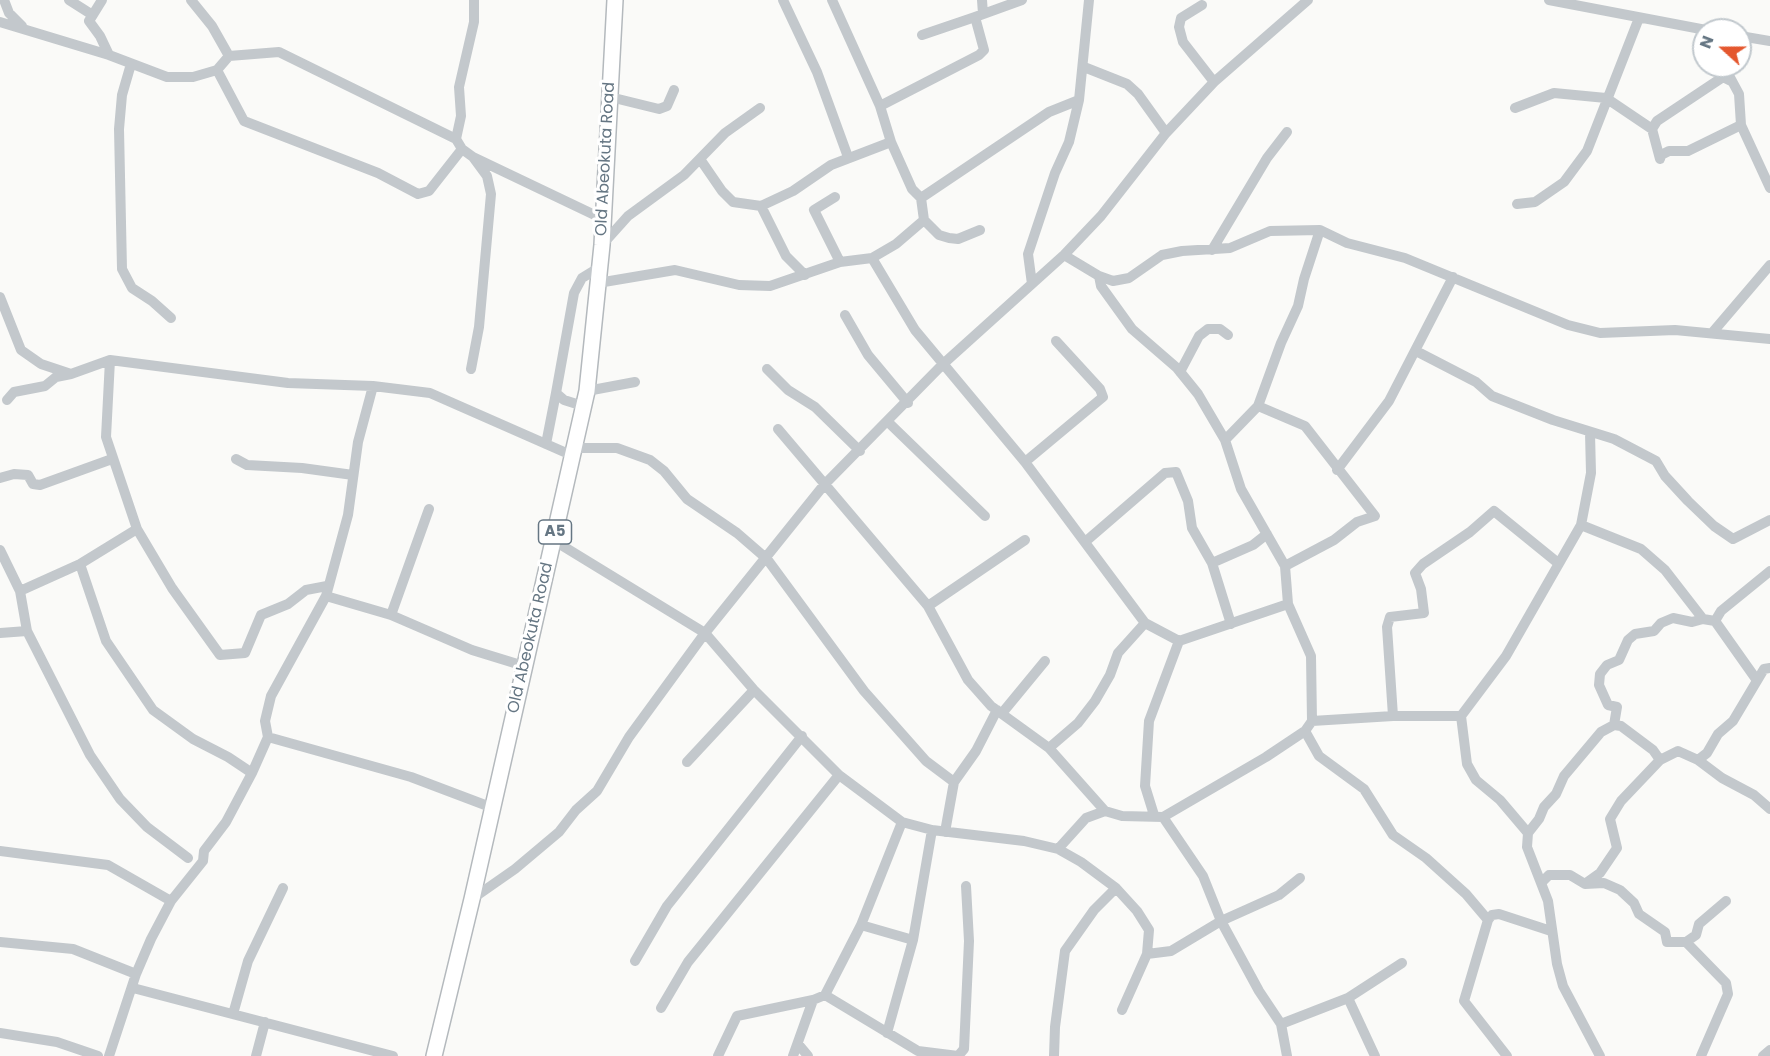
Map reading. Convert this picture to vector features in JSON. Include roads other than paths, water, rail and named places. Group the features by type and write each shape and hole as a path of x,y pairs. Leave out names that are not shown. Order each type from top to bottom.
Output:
{"highway":[{"name":"Old Abeokuta Road","path":"434,1056 472,900 572,452 588,391 602,245 615,0"}],"street":[{"path":"4,0 9,13 24,29"},
{"path":"69,0 91,14"},
{"path":"102,0 91,14 89,21 110,56"},
{"path":"191,0 212,26 229,56"},
{"path":"217,70 244,120 378,173 418,194 429,191 459,144 461,116 459,87 474,22 474,0"},
{"path":"783,0 817,72 848,157"},
{"path":"832,0 880,106 891,142 912,189 921,198 924,220 939,235 958,240 980,230"},
{"path":"880,106 979,55 984,50 979,15 982,0"},
{"path":"922,35 1022,0"},
{"path":"1032,284 1028,254 1054,173 1069,142 1079,100 1089,0"},
{"path":"472,900 559,832 576,810 597,791 630,737 705,633 824,485 908,403 942,365 1064,255 1101,216 1166,133 1214,82 1308,0"},
{"path":"1549,0 1692,27"},
{"path":"1202,5 1181,18 1179,27 1183,42 1214,82"},
{"path":"1517,204 1535,202 1564,182 1591,142 1606,98 1639,18"},
{"path":"0,22 110,56 167,77 193,77 217,70 229,56 279,52 459,144 473,157 487,176 491,194 479,327 471,369"},
{"path":"1752,38 1770,41"},
{"path":"131,63 122,95 119,129 122,269 132,288 152,301 171,318"},
{"path":"1084,68 1127,84 1138,94 1166,133"},
{"path":"1652,129 1657,122 1723,77 1731,81"},
{"path":"1730,78 1739,94 1741,125 1770,188"},
{"path":"610,97 659,109 668,106 674,90"},
{"path":"1515,108 1554,93 1606,98 1652,129 1660,159 1661,155 1669,151 1688,151 1741,125"},
{"path":"921,198 1049,112 1079,100"},
{"path":"602,245 628,216 655,198 700,159 725,133 760,108"},
{"path":"1212,250 1267,158 1287,132"},
{"path":"700,159 722,191 734,202 761,206 793,191 831,165 891,142"},
{"path":"473,157 603,219"},
{"path":"835,197 814,210 840,262"},
{"path":"761,206 786,256 805,275"},
{"path":"598,283 675,270 750,285 770,286 840,262 872,258 896,244 924,220"},
{"path":"1064,255 1099,276 1113,281 1130,278 1162,255 1182,251 1230,248 1270,231 1320,230 1347,243 1404,258 1568,325 1600,333 1643,330 1712,333 1770,339"},
{"path":"1225,440 1258,406 1281,343 1298,306 1320,230"},
{"path":"872,258 915,330 1025,462 1145,623 1179,641 1288,604"},
{"path":"1712,333 1770,265"},
{"path":"546,444 574,293 582,278 600,267"},
{"path":"778,429 824,485 869,533 928,606 968,680 1000,711 1049,748 1105,811 1122,816 1158,816 1266,757 1305,730 1312,721 1311,656 1288,604 1286,566 1241,489 1225,440 1198,394 1180,372 1132,329 1101,286 1099,276"},
{"path":"1337,470 1389,401 1453,277"},
{"path":"0,297 21,350 41,364 71,374"},
{"path":"845,315 868,355 908,403"},
{"path":"1180,372 1199,336 1208,329 1220,329 1228,335"},
{"path":"1025,462 1094,407 1103,397 1100,389 1056,341"},
{"path":"1416,351 1476,382 1492,396 1590,433 1614,439 1656,461 1665,476 1688,501 1714,526 1733,539 1770,520"},
{"path":"110,360 106,437 137,529 154,562 220,655 245,653 261,615 288,604 306,590 326,591 391,615 472,650 524,666"},
{"path":"7,400 14,393 45,386 56,377 110,360 288,383 373,386 430,393 546,444 572,452 617,448 650,460 664,471 687,500 737,533 766,559 864,692 926,761 954,782"},
{"path":"767,369 788,390 815,407 860,451"},
{"path":"588,391 635,382"},
{"path":"188,858 204,851 226,822 252,773 268,737 265,721 271,696 326,591 348,515 353,475 373,386"},
{"path":"556,393 564,400 584,406"},
{"path":"1258,406 1305,426 1375,516 1357,522 1334,540 1286,566"},
{"path":"888,422 985,516"},
{"path":"1528,833 1500,800 1476,780 1467,764 1461,716 1506,656 1581,525 1590,473 1590,433"},
{"path":"0,478 14,474 28,475 33,484 40,485 112,459"},
{"path":"236,459 247,465 302,468 353,475"},
{"path":"1085,542 1165,473 1176,472 1188,501 1192,528 1212,563 1231,624"},
{"path":"391,615 429,509"},
{"path":"1393,716 1387,627 1390,617 1424,613 1421,589 1415,573 1423,564 1470,532 1494,511 1558,563"},
{"path":"1581,525 1641,549 1665,570 1703,619"},
{"path":"20,591 80,564 137,529"},
{"path":"1212,563 1253,545 1267,534"},
{"path":"553,540 705,633 754,690 839,775 902,822 932,830 998,837 1058,849 1116,888 1149,930 1147,954 1122,1010"},
{"path":"928,606 1025,540"},
{"path":"0,550 20,591 27,631 90,755 120,799 147,827 188,858 189,876"},
{"path":"80,564 106,640 153,710 193,740 228,757 252,773"},
{"path":"1715,621 1721,611 1770,571"},
{"path":"1614,725 1617,707 1608,705 1600,692 1600,674 1607,665 1619,660 1628,640 1635,634 1654,631 1661,623 1673,618 1692,622 1703,619 1715,621 1756,679"},
{"path":"1049,748 1078,723 1095,701 1110,675 1118,653 1145,623"},
{"path":"0,633 27,631"},
{"path":"1179,641 1149,721 1145,786 1158,816 1203,876 1221,921 1259,991 1281,1024 1287,1056"},
{"path":"945,832 954,782 1000,711 1045,661"},
{"path":"1698,760 1707,753 1718,735 1733,721 1756,679 1764,669 1770,668"},
{"path":"687,762 754,690"},
{"path":"1312,721 1393,716 1461,716"},
{"path":"1614,725 1629,731 1653,750 1660,760"},
{"path":"1600,1056 1563,986 1551,931 1548,901 1527,847 1528,833 1539,819 1544,807 1556,794 1575,760 1601,732 1614,725"},
{"path":"1305,730 1319,756 1364,789 1393,835 1433,865 1466,894 1488,920"},
{"path":"635,961 667,906 802,736"},
{"path":"268,737 411,777 493,808"},
{"path":"1585,884 1600,873 1617,848 1610,819 1621,801 1660,760 1678,751 1698,760 1722,778 1754,795 1770,809"},
{"path":"661,1008 688,962 839,775"},
{"path":"1058,849 1086,818 1105,811"},
{"path":"718,1056 737,1016 813,1000 825,995 861,925 902,822"},
{"path":"887,1033 913,940 932,830"},
{"path":"0,851 108,865 171,901"},
{"path":"109,1056 136,974 171,901 203,861 204,851"},
{"path":"1542,882 1550,875 1570,875 1585,884 1604,883 1620,890 1634,903 1639,914 1665,932 1667,942 1686,942 1696,934 1699,924 1726,901"},
{"path":"1147,954 1171,951 1221,921 1279,896 1300,878"},
{"path":"825,995 918,1051 958,1056 964,1049 969,941 966,886"},
{"path":"233,1014 248,961 283,888"},
{"path":"1054,1056 1055,1027 1065,951 1094,910 1116,888"},
{"path":"1508,1056 1464,1001 1488,920 1492,915 1499,914 1551,931"},
{"path":"861,925 913,940"},
{"path":"0,942 74,949 136,974"},
{"path":"1686,942 1726,983 1728,994 1701,1056"},
{"path":"1281,1024 1348,998 1402,963"},
{"path":"133,988 393,1056"},
{"path":"1348,998 1375,1056"},
{"path":"792,1056 813,1000"},
{"path":"256,1056 265,1022"},
{"path":"0,1032 57,1042 98,1056"},
{"path":"798,1044 808,1056"},
{"path":"1763,1056 1770,1050"}]}
